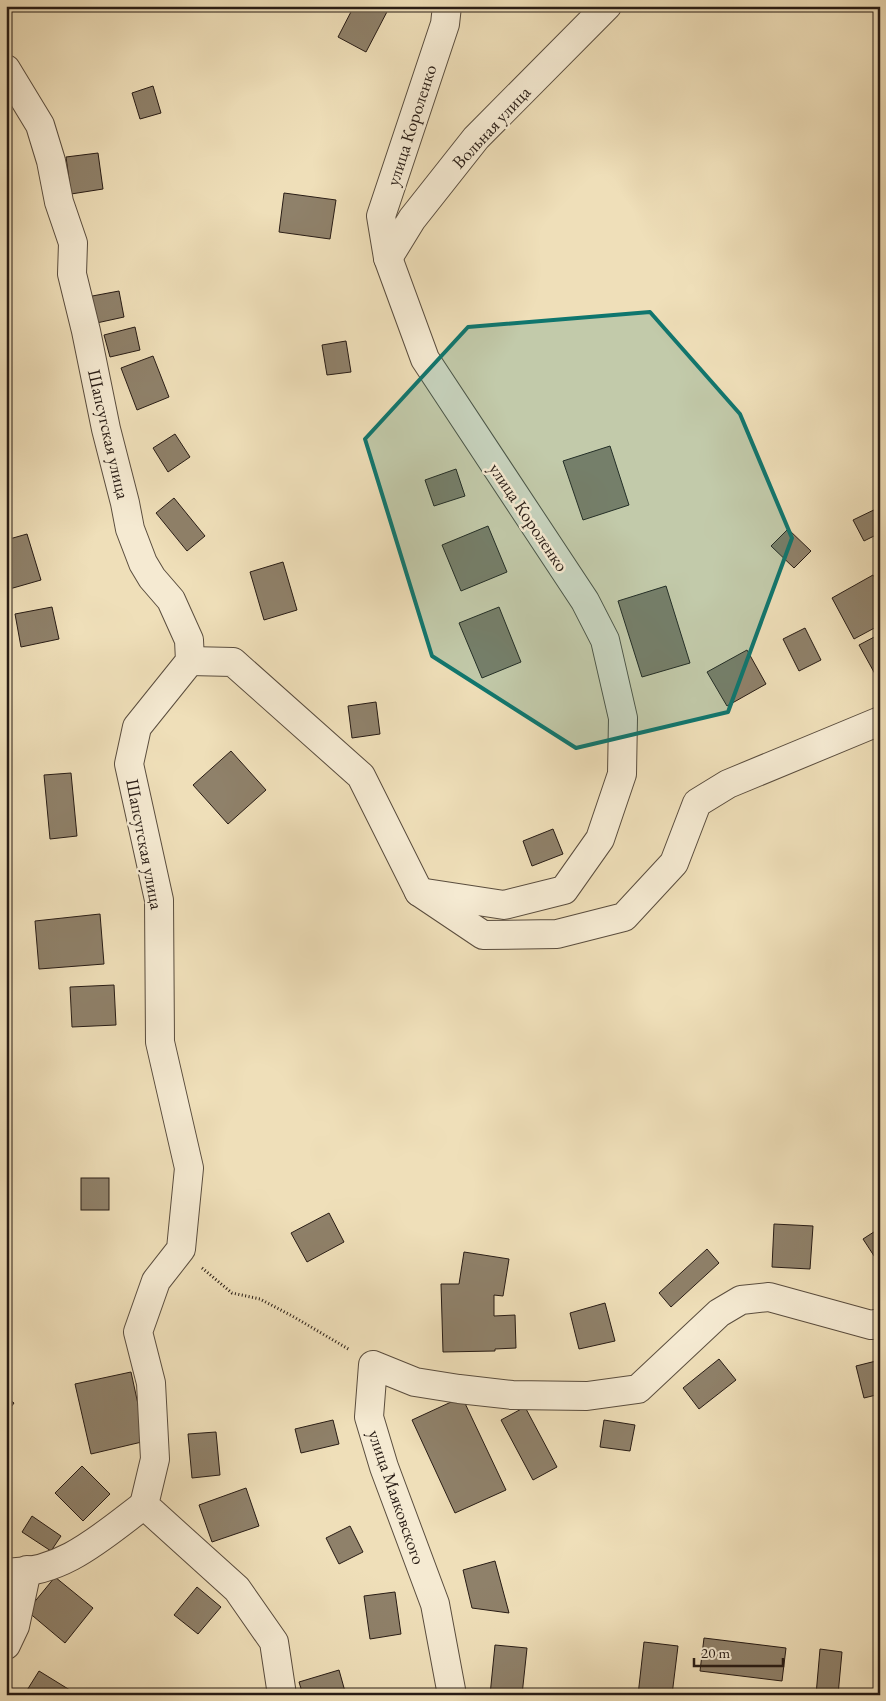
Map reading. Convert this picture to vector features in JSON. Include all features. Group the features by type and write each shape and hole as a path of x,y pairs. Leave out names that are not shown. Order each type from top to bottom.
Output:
{"street":[{"name":"улица Короленко","path":"419,892 504,905 564,890 600,839 622,774 623,718 606,640 585,601 424,359 388,258 381,216 445,24 447,6"},
{"name":"Вольная улица","path":"388,258 412,219 476,138 607,6"},
{"name":"Шапсугская улица","path":"6,69 40,125 59,202 73,243 72,274 130,529 143,563 152,578 171,600 189,640 190,661 137,727 129,764 158,900 160,1042 189,1168 181,1249"},
{"path":"190,661 233,662 361,776 419,892 483,935 557,934 624,916 674,863 697,803 728,784 880,720"},
{"path":"6,1645 15,1626 17,1571 54,1565 83,1550 144,1505 155,1459 151,1383 138,1332 156,1282 181,1249"},
{"path":"373,1365 415,1382 442,1386 512,1396 587,1396 638,1389 719,1313 741,1300 769,1297 871,1325 880,1324"},
{"name":"улица Маяковского","path":"373,1365 369,1417 384,1468 435,1604 452,1695"},
{"path":"144,1505 237,1589 274,1642 282,1695"}],"path":[{"path":"181,1249 232,1293 260,1299 334,1340 373,1365"}],"highlighted area":[{"path":"650,312 740,414 792,538 728,712 576,748 432,656 365,439 468,327"}],"building":[{"path":"354,6 390,6 366,52 338,37"},
{"path":"153,86 161,113 140,119 132,93"},
{"path":"98,153 103,189 71,194 66,157"},
{"path":"284,193 336,200 330,239 279,232"},
{"path":"119,291 124,317 92,324 87,297"},
{"path":"135,327 140,350 110,357 104,335"},
{"path":"346,341 351,372 327,375 322,345"},
{"path":"153,356 169,397 137,410 121,368"},
{"path":"175,434 190,457 168,472 153,448"},
{"path":"610,446 629,505 583,520 563,461"},
{"path":"456,469 465,496 434,506 425,480"},
{"path":"174,498 205,536 187,551 156,513"},
{"path":"880,507 880,533 864,541 853,520"},
{"path":"488,526 507,572 461,591 442,545"},
{"path":"788,529 811,551 794,568 771,546"},
{"path":"27,534 41,580 6,590 6,540"},
{"path":"283,562 297,610 264,620 250,572"},
{"path":"873,575 880,586 880,625 854,639 832,598"},
{"path":"666,586 690,663 642,677 618,601"},
{"path":"52,607 59,639 21,647 15,614"},
{"path":"499,607 521,662 482,678 459,623"},
{"path":"805,628 821,660 799,671 783,639"},
{"path":"880,634 880,683 859,645"},
{"path":"747,650 766,684 727,706 707,672"},
{"path":"376,702 380,734 352,738 348,706"},
{"path":"231,751 266,790 228,824 193,785"},
{"path":"71,773 77,836 50,839 44,775"},
{"path":"553,829 563,854 532,866 523,841"},
{"path":"100,914 104,964 39,969 35,921"},
{"path":"114,985 116,1025 72,1027 70,987"},
{"path":"81,1178 109,1178 109,1210 81,1210"},
{"path":"329,1213 344,1242 307,1262 291,1233"},
{"path":"774,1224 813,1226 810,1269 772,1267"},
{"path":"880,1228 880,1265 863,1239"},
{"path":"707,1249 719,1263 671,1307 659,1293"},
{"path":"464,1252 509,1259 503,1296 494,1295 494,1316 515,1315 516,1348 495,1349 495,1351 443,1352 441,1284 459,1284"},
{"path":"605,1303 615,1341 579,1349 570,1313"},
{"path":"719,1359 736,1380 699,1409 683,1388"},
{"path":"880,1360 880,1394 864,1398 856,1366"},
{"path":"131,1372 146,1441 91,1454 75,1384"},
{"path":"6,1397 14,1403 6,1414"},
{"path":"462,1397 506,1490 455,1513 412,1420"},
{"path":"525,1407 557,1467 533,1480 501,1420"},
{"path":"333,1420 339,1444 301,1453 295,1429"},
{"path":"604,1420 635,1425 630,1451 600,1447"},
{"path":"216,1432 220,1475 192,1478 188,1434"},
{"path":"82,1466 110,1494 83,1521 55,1493"},
{"path":"246,1488 259,1526 212,1542 199,1505"},
{"path":"32,1516 61,1536 51,1551 22,1532"},
{"path":"350,1526 363,1552 339,1564 326,1538"},
{"path":"495,1561 509,1613 472,1608 463,1570"},
{"path":"55,1577 93,1608 65,1643 27,1611"},
{"path":"197,1587 221,1607 198,1634 174,1615"},
{"path":"395,1592 401,1634 370,1639 364,1596"},
{"path":"704,1638 786,1648 782,1681 700,1671"},
{"path":"644,1642 678,1646 672,1695 638,1695"},
{"path":"495,1645 527,1648 522,1695 490,1695"},
{"path":"820,1649 842,1652 838,1695 816,1695"},
{"path":"339,1670 346,1695 303,1695 299,1682"},
{"path":"39,1671 78,1695 24,1695"}]}
